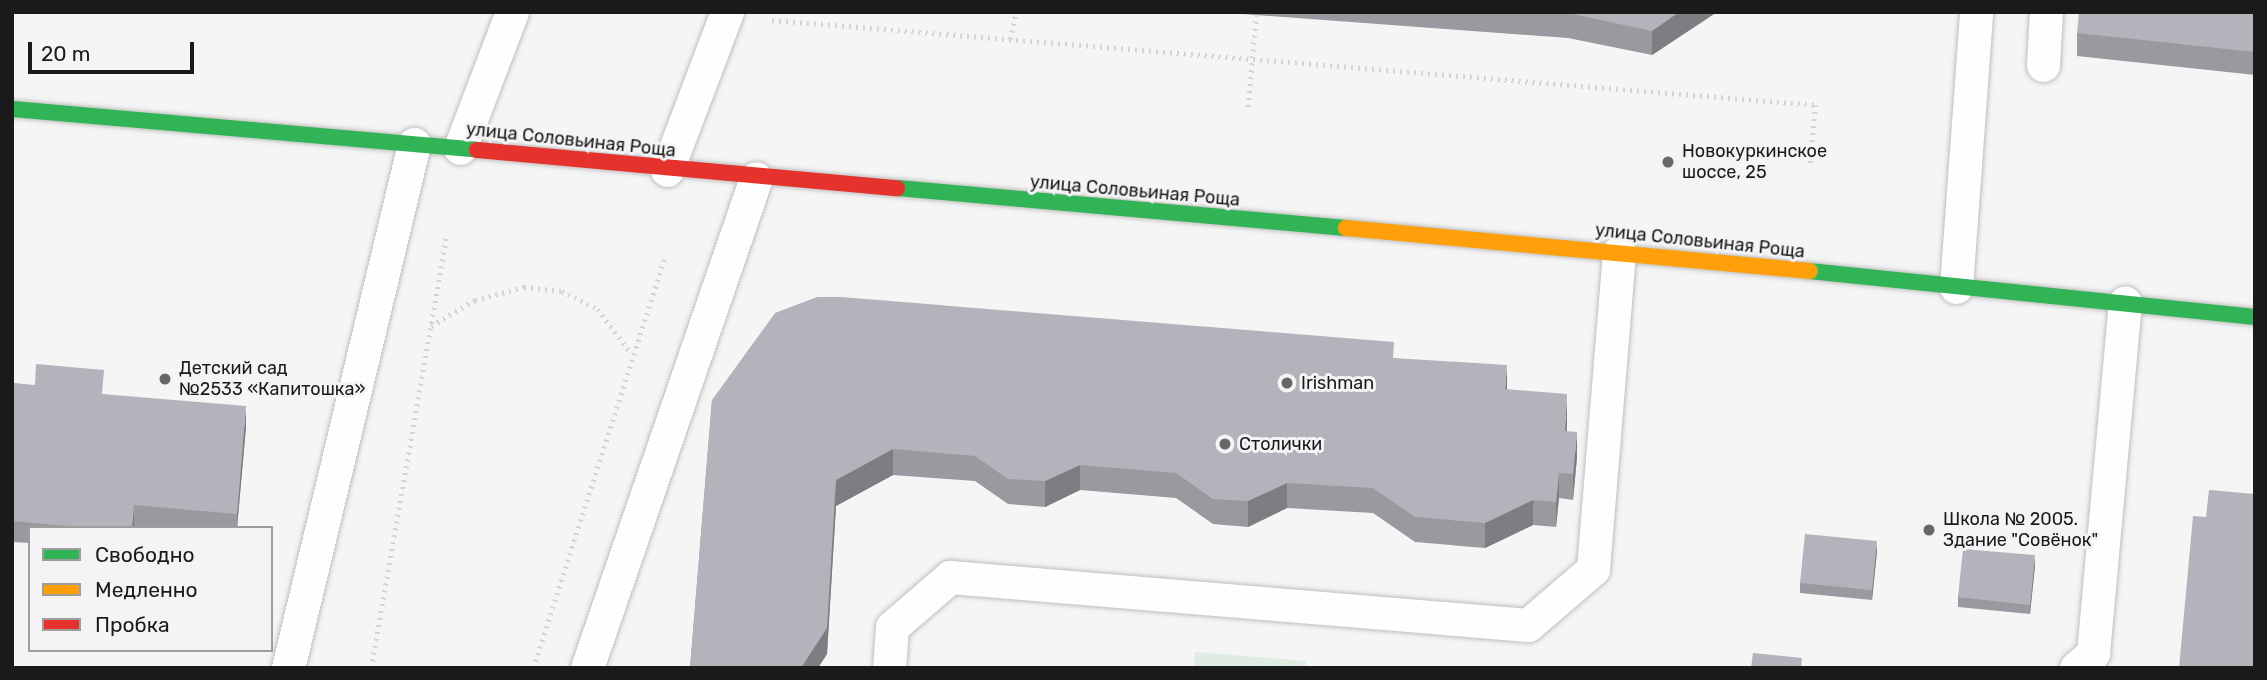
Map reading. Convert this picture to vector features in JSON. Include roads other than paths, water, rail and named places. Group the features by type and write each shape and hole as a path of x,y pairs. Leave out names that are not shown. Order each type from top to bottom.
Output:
{"street":[{"name":"улица Соловьиная Роща","path":"12,109 460,148 667,170 1619,252 2255,317"}],"lane":[{"path":"460,148 512,12"},
{"path":"1956,287 1976,12"},
{"path":"2043,65 2046,12"},
{"path":"667,170 726,14"},
{"path":"288,668 414,144"},
{"path":"587,668 757,177"},
{"path":"889,668 892,627 950,578 1528,625 1593,569 1619,252"},
{"path":"2077,668 2093,653 2126,302"}],"place":[{"name":"Новокуркинское шоссе, 25","path":"1668,162"},
{"name":"Детский сад №2533 «Капитошка»","path":"165,379"},
{"name":"Irishman","path":"1287,383"},
{"name":"Столички","path":"1225,444"},
{"name":"Школа № 2005. Здание \"Совёнок\"","path":"1929,530"}]}
